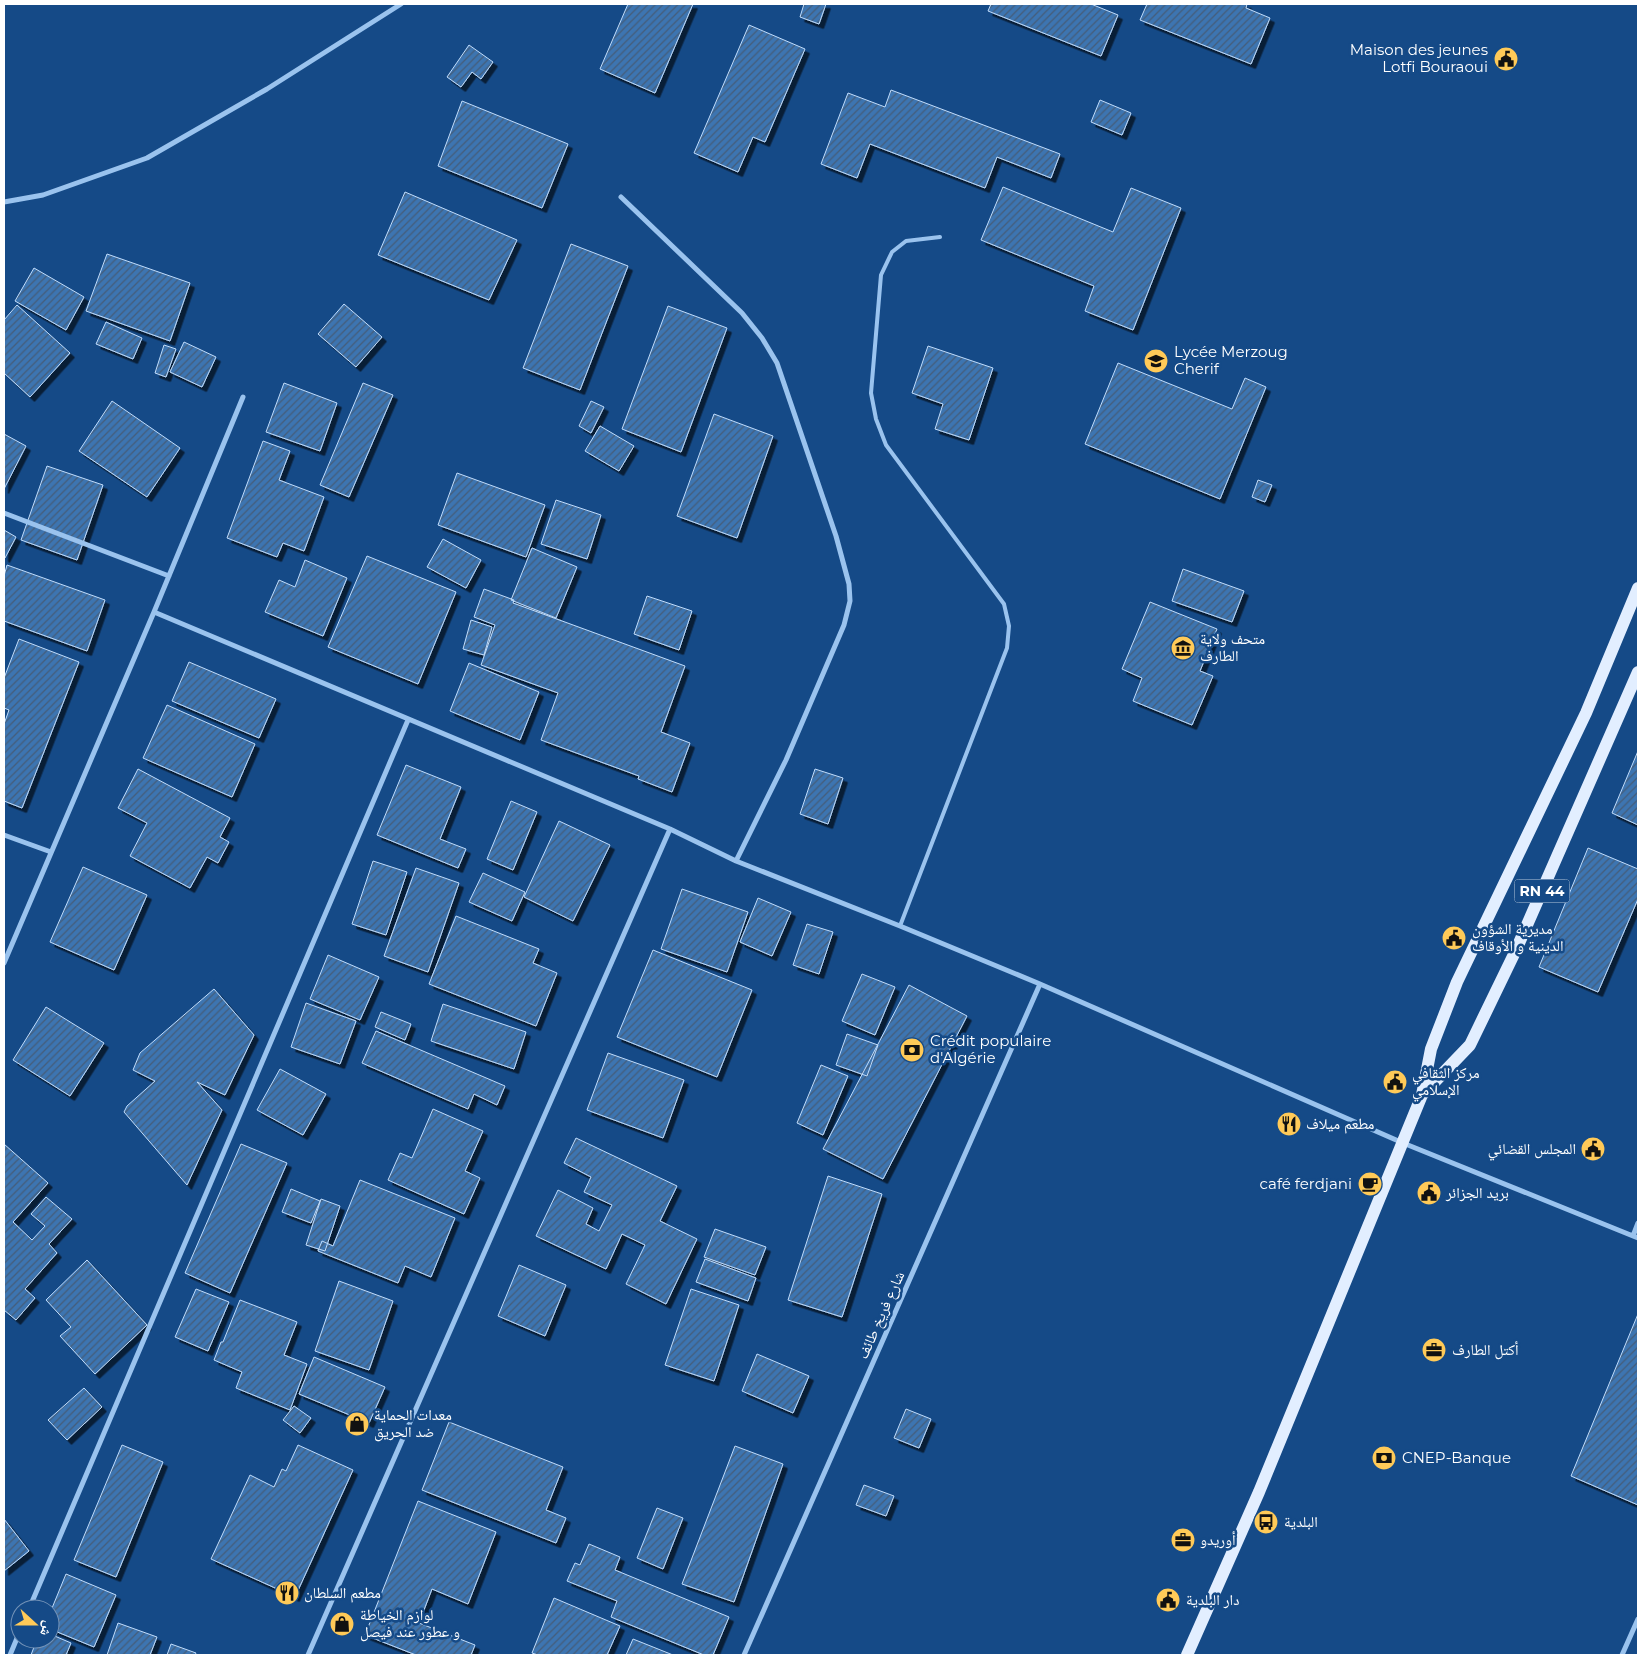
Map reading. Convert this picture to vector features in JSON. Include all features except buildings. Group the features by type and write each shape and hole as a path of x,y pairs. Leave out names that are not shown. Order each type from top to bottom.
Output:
{"main road":[{"path":"1187,1655 1259,1492 1403,1143 1422,1095 1431,1049 1457,982 1586,714 1638,588"},
{"name":"RN 44","path":"1422,1095 1470,1045 1516,950 1638,672"}],"street":[{"path":"4,202 43,195 147,158 267,89 401,4"},
{"path":"621,197 742,312 777,362 836,536 849,584 850,601 844,625 786,760 736,860"},
{"path":"4,963 154,612 243,397"},
{"path":"4,512 169,576"},
{"path":"154,612 670,829 736,860 1040,984 1403,1143 1636,1237 1638,1223"},
{"path":"33,1599 408,720"},
{"path":"308,1655 670,829"},
{"path":"4,835 51,852"},
{"name":"شارع فريخ طائف","path":"744,1655 1040,984"},
{"path":"1622,1655 1638,1619"}],"lane":[{"path":"900,926 1007,648 1009,626 1004,604 886,445 872,402 871,393 880,275 892,252 906,241 940,237"}],"place":[{"name":"Maison des jeunes Lotfi Bouraoui","path":"1506,59"},
{"name":"Lycée Merzoug Cherif","path":"1156,361"},
{"name":"متحف ولاية الطارف","path":"1183,648"},
{"name":"مديرية الشؤون الدينية و الأوقاف","path":"1454,938"},
{"name":"Crédit populaire d'Algérie","path":"912,1050"},
{"name":"مركز الثقافي الإسلامي","path":"1395,1082"},
{"name":"مطعم ميلاف","path":"1289,1124"},
{"name":"المجلس القضائي","path":"1593,1149"},
{"name":"café ferdjani","path":"1370,1184"},
{"name":"بريد الجزائر","path":"1429,1193"},
{"name":"أكتل الطارف","path":"1434,1350"},
{"name":"معدات الحماية ضد الحريق","path":"357,1424"},
{"name":"CNEP-Banque","path":"1384,1458"},
{"name":"البلدية","path":"1266,1522"},
{"name":"أوريدو","path":"1183,1540"},
{"name":"مطعم السلطان","path":"287,1593"},
{"name":"دار البلدية","path":"1168,1600"},
{"name":"لوازم الخياطة و عطور عند فيصل","path":"342,1624"}]}
